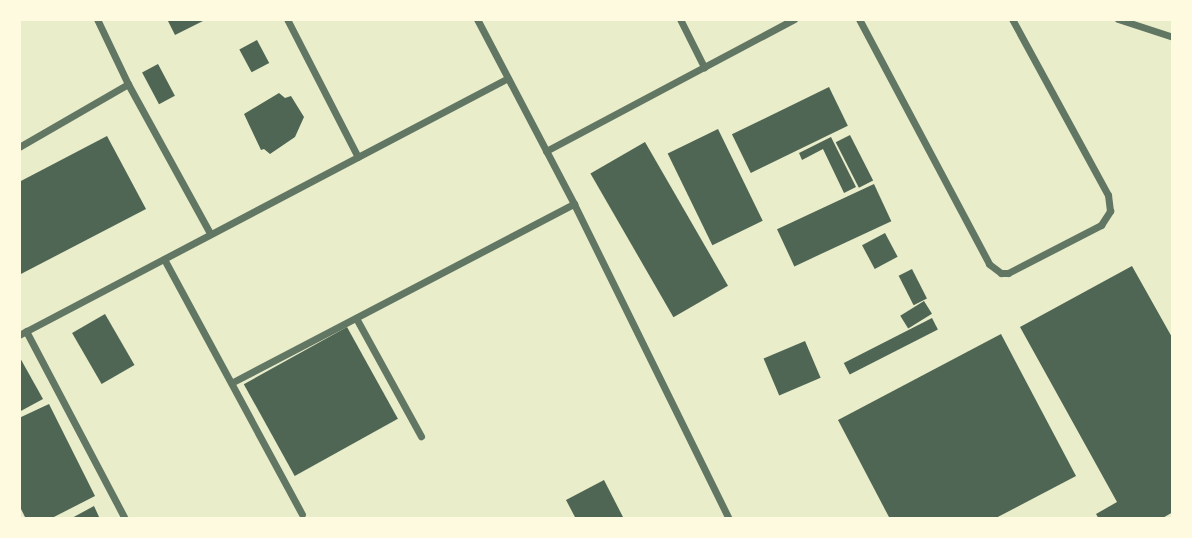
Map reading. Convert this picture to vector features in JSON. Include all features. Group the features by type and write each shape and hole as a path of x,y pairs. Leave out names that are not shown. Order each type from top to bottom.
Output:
{"street":[{"path":"97,19 128,84 210,233"},
{"path":"287,19 358,157"},
{"path":"477,19 574,204 730,519"},
{"path":"680,19 704,67"},
{"path":"546,151 794,19"},
{"path":"859,19 989,264 1000,273 1008,273 1101,225 1110,211 1108,195 1012,19"},
{"path":"1118,19 1173,37"},
{"path":"125,519 23,333 508,78"},
{"path":"19,147 128,84"},
{"path":"233,382 574,204"},
{"path":"164,259 233,382 302,514"},
{"path":"356,318 421,436"}],"building":[{"path":"167,19 207,19 175,35"},
{"path":"257,40 269,63 252,72 239,49"},
{"path":"158,64 175,96 159,104 142,72"},
{"path":"829,87 848,126 751,173 732,134"},
{"path":"279,93 285,98 291,96 304,117 295,137 270,154 264,149 261,150 244,114"},
{"path":"718,129 763,221 712,245 668,154"},
{"path":"850,135 873,180 859,188 836,142"},
{"path":"107,136 146,209 19,275 19,182"},
{"path":"831,137 856,187 844,193 823,149 802,160 799,153"},
{"path":"645,142 728,286 673,317 590,174"},
{"path":"874,184 891,221 794,266 777,229"},
{"path":"885,233 898,257 875,269 862,245"},
{"path":"1132,266 1173,339 1173,512 1161,519 1099,519 1096,514 1117,502 1020,327"},
{"path":"912,269 927,298 914,305 899,276"},
{"path":"924,301 932,314 908,329 900,316"},
{"path":"105,314 134,365 102,384 72,333"},
{"path":"932,318 938,330 850,375 844,363"},
{"path":"347,327 398,419 295,476 244,384"},
{"path":"1001,334 1076,476 994,519 890,519 838,420"},
{"path":"805,341 821,378 779,395 764,359"},
{"path":"19,356 43,399 19,412"},
{"path":"49,404 95,496 50,519 26,519 19,505 19,418"},
{"path":"604,480 624,519 576,519 566,500"},
{"path":"94,506 100,519 70,519"}]}
